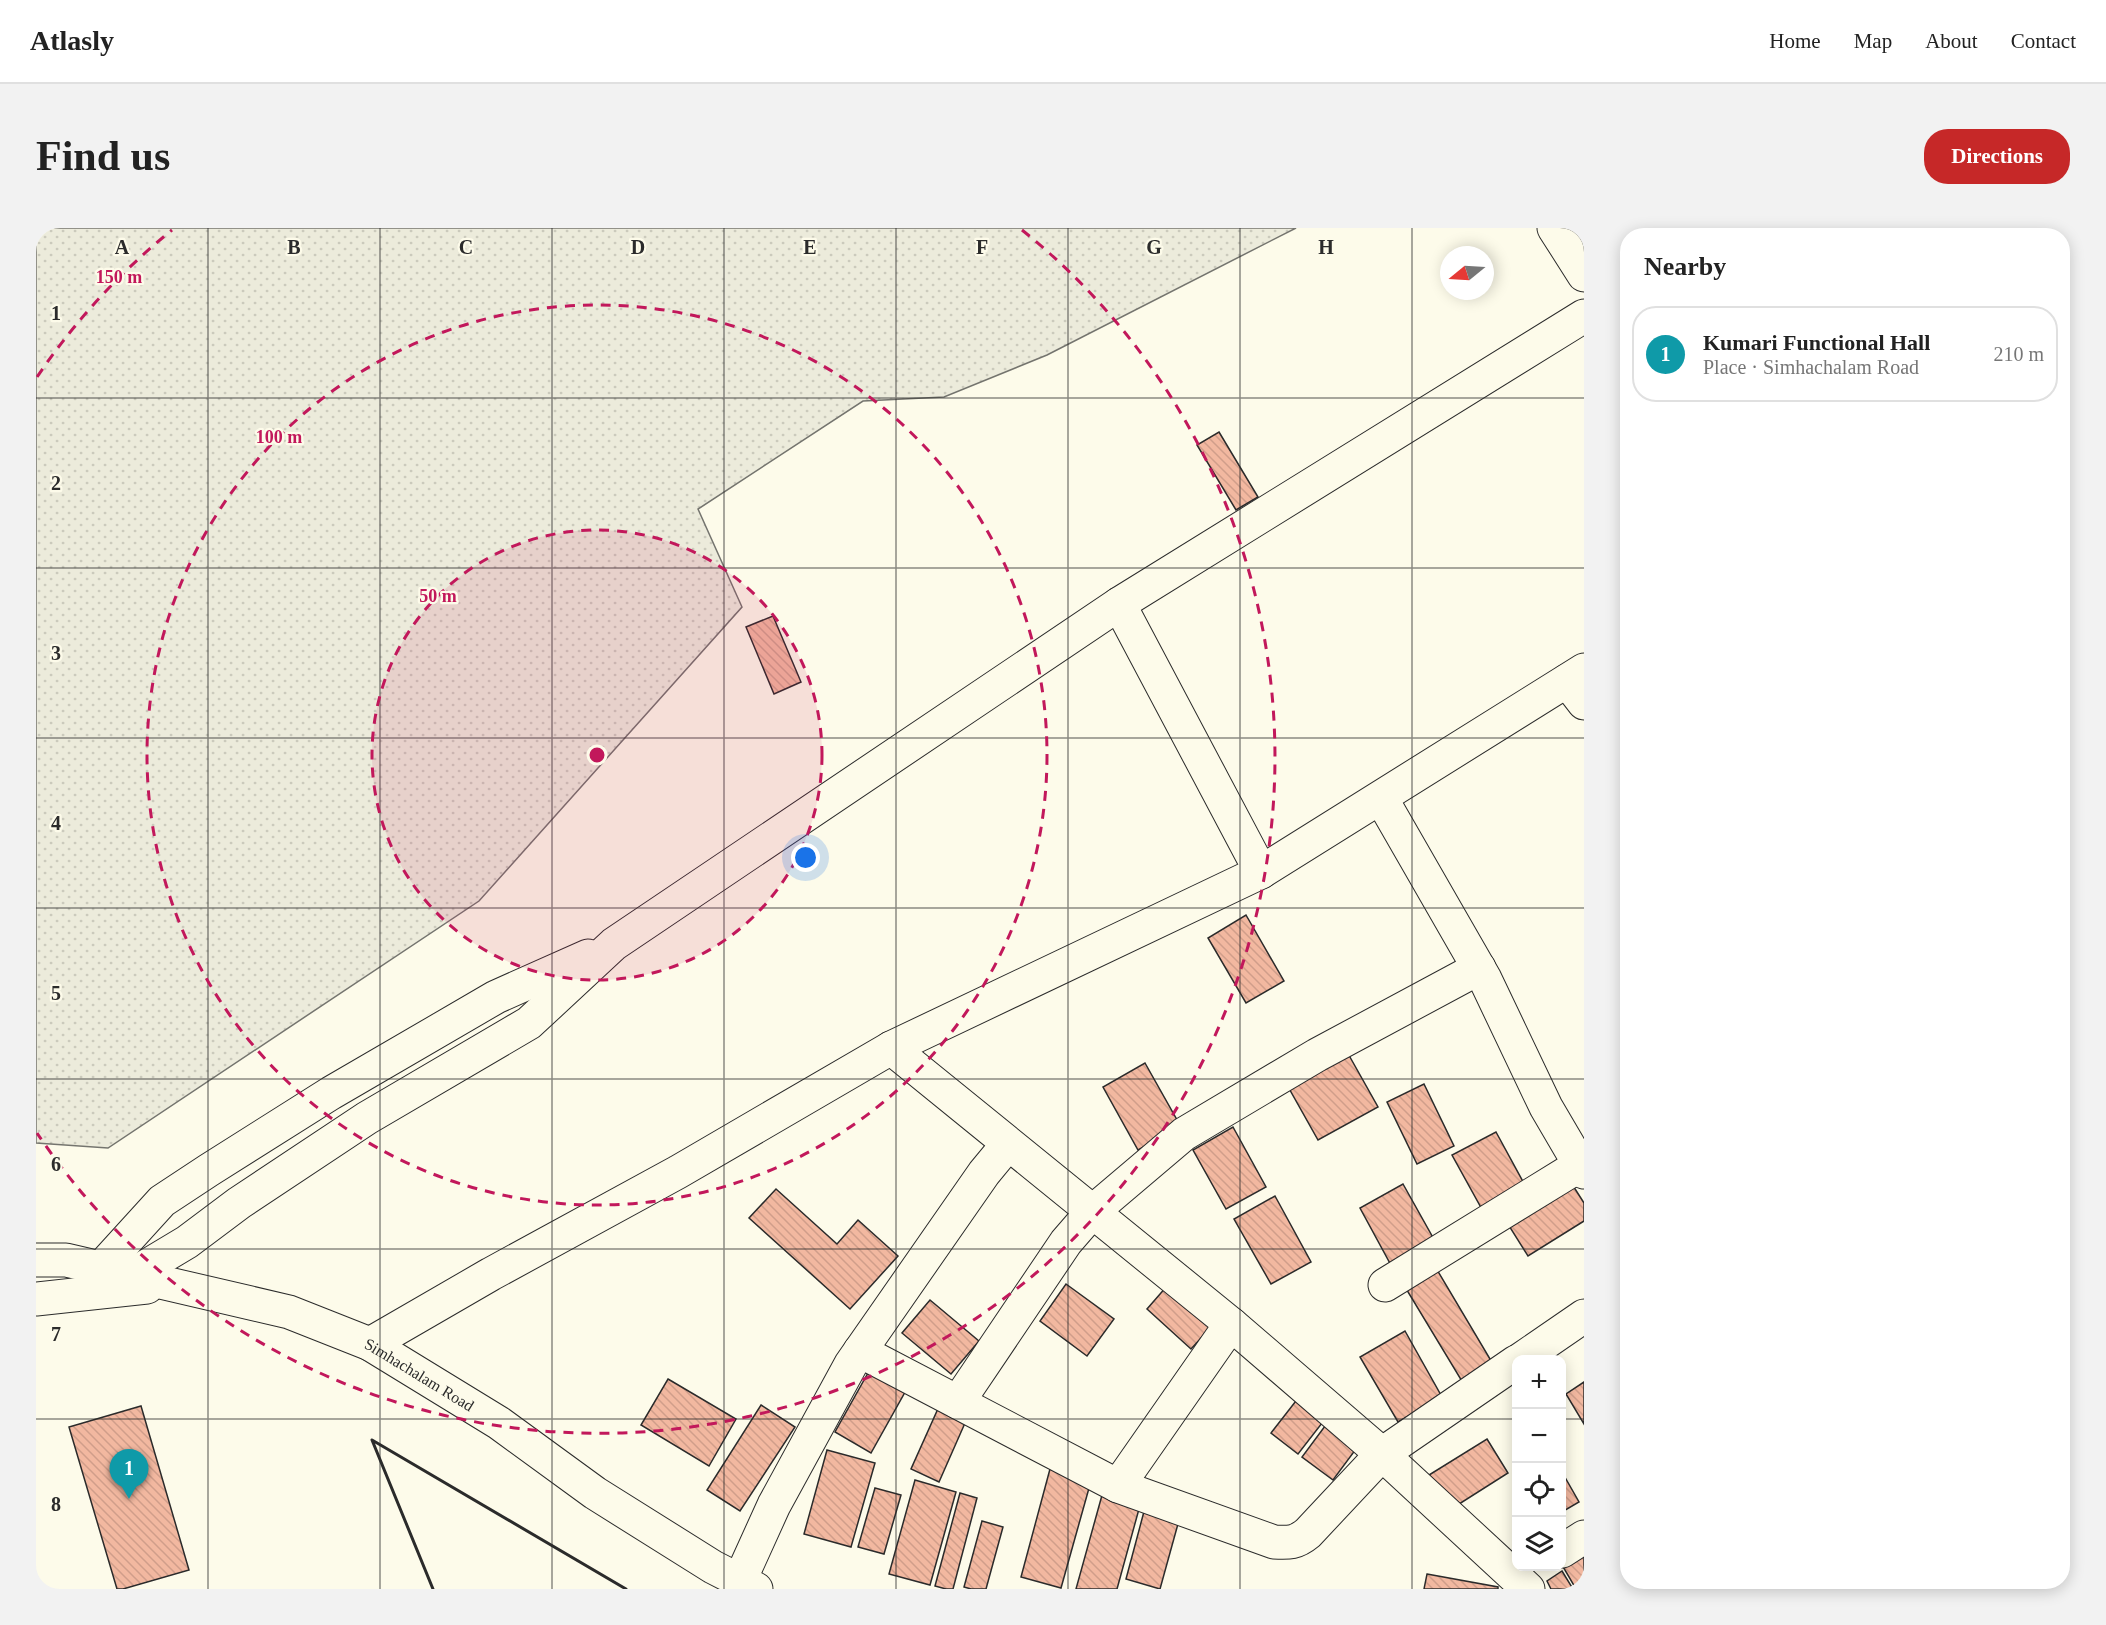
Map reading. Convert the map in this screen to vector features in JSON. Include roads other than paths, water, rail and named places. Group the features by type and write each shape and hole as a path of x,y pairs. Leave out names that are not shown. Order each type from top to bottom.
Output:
{"street":[{"path":"1554,228 1584,275"},
{"path":"132,1275 187,1242 239,1203 367,1118 529,1023 614,944 1119,604 1584,316"},
{"path":"1119,604 1261,872"},
{"path":"370,1344 491,1274 678,1172 891,1048 1261,872 1381,798 1578,685"},
{"path":"1381,798 1479,968 1546,1107 1582,1168 1385,1285"},
{"path":"101,1269 162,1201 312,1105 496,997 614,944"},
{"path":"958,1402 1066,1242 1092,1212 1184,1134 1317,1055 1479,968"},
{"path":"891,1048 1231,1324 1528,1579"},
{"path":"748,1585 774,1505 835,1393 860,1352 984,1173 1008,1144"},
{"path":"36,1260 66,1260 169,1284"},
{"name":"Simhachalam Road","path":"36,1299 169,1284 289,1312 370,1344 499,1424 594,1493 713,1567 748,1585"},
{"path":"1527,1355 1584,1316"},
{"path":"1118,1486 1231,1324"},
{"path":"860,1352 1118,1486 1274,1542 1291,1544 1299,1541 1308,1533 1382,1454 1512,1365"},
{"path":"1566,1548 1584,1537"}],"place":[{"name":"Kumari Functional Hall","path":"129,1499"}]}
